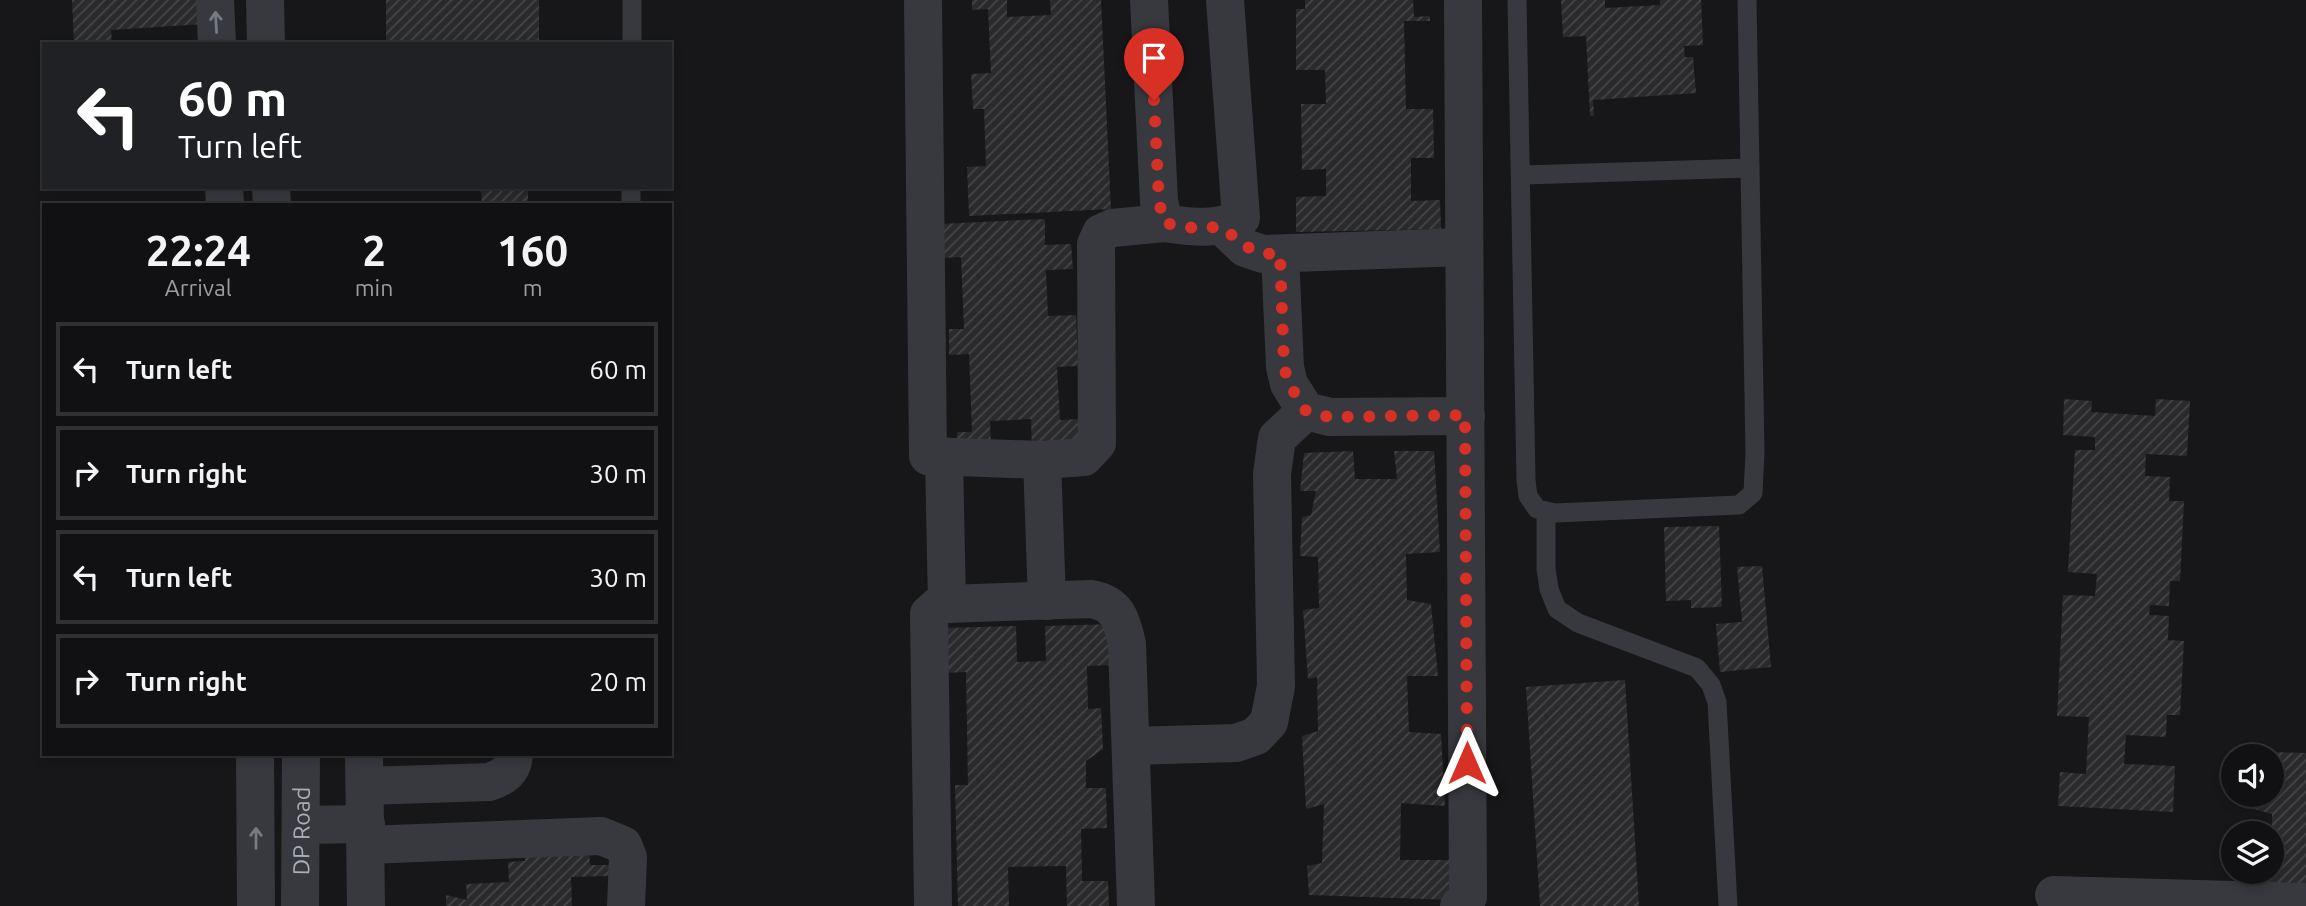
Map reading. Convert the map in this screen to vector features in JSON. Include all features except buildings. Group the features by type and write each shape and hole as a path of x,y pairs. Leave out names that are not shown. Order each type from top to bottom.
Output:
{"street":[{"path":"215,0 217,42"},
{"path":"265,0 266,42"},
{"path":"923,0 928,456 1042,460 1084,457 1097,443 1096,244 1101,233 1112,228 1164,223 1194,228 1223,227 1241,218 1225,0"},
{"path":"1149,0 1159,201 1164,223"},
{"path":"1459,906 1468,897 1463,0"},
{"path":"1223,227 1245,248 1264,254 1464,247"},
{"path":"1280,254 1284,367 1289,384 1306,411 1329,417 1465,415"},
{"path":"1131,746 1236,743 1255,736 1269,722 1276,686 1272,474 1277,438 1306,411"},
{"path":"944,458 947,604"},
{"path":"1042,460 1047,601"},
{"path":"933,906 929,614 938,606 947,604 1106,601 1122,621 1127,644 1136,906"},
{"name":"DP Road","path":"255,756 256,906"},
{"name":"DP Road","path":"300,906 301,756"},
{"path":"366,906 365,770 489,782 505,776 514,764 514,756"},
{"path":"301,825 366,835 601,836 623,845 628,857 626,906"},
{"path":"2054,895 2306,902"}],"lane":[{"path":"632,0 632,42"},
{"path":"1517,0 1525,480 1528,496 1537,509 1546,511 1739,505 1753,493 1755,453 1747,0"},
{"path":"1521,175 1750,169"},
{"path":"1546,511 1546,568 1549,590 1557,609 1578,623 1698,668 1711,685 1717,702 1728,906"}],"route":[{"path":"1154,100 1159,201 1164,223 1194,228 1223,227 1245,248 1264,254 1280,254 1284,367 1289,384 1306,411 1329,417 1465,415 1467,763"}]}
